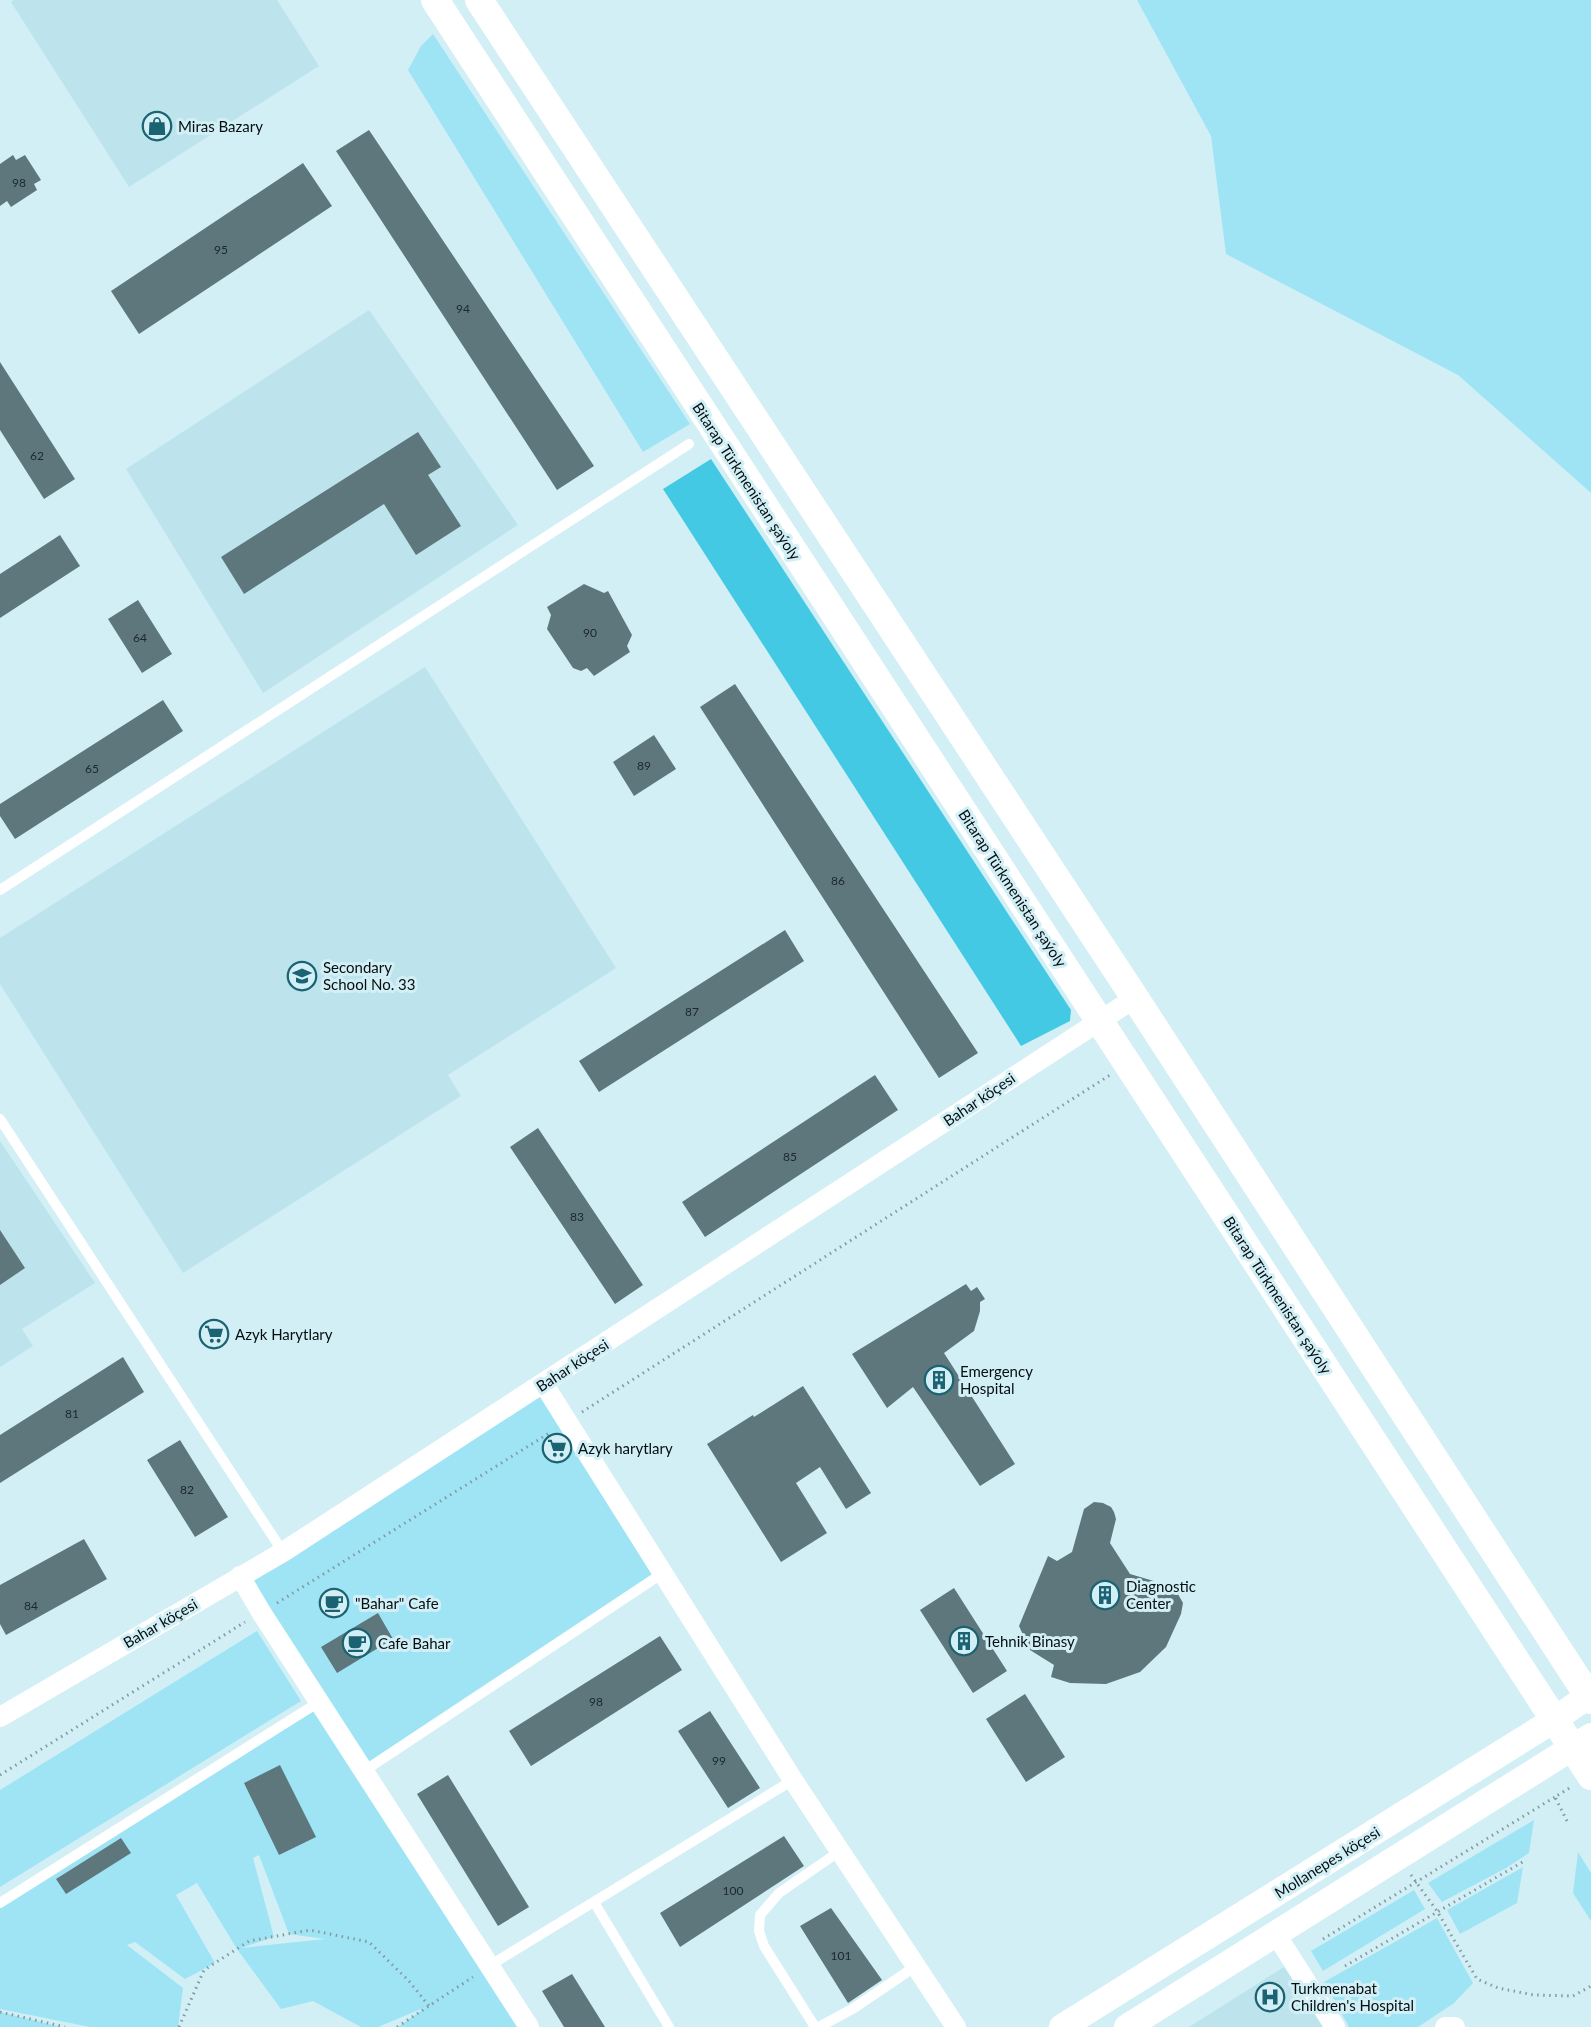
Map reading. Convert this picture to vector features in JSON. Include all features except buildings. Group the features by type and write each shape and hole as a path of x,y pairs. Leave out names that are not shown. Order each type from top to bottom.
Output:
{"main road":[{"name":"Bitarap Türkmenistan şaýoly","path":"435,0 1554,1720 1582,1742 1591,1776"},
{"path":"479,0 1135,998 1590,1697"}],"street":[{"name":"Bahar köçesi","path":"0,1717 283,1552 1135,998"},
{"path":"543,1383 793,1780 956,2027"},
{"path":"240,1576 529,2027"},
{"name":"Mollanepes köçesi","path":"1062,2027 1590,1697"},
{"path":"1127,2027 1582,1742"},
{"path":"1275,1933 1335,2027"},
{"path":"1445,2027 1455,2027"}],"lane":[{"path":"0,890 689,444"},
{"path":"0,1119 283,1552"},
{"path":"364,1771 663,1573"},
{"path":"0,1903 319,1702"},
{"path":"489,1966 793,1780"},
{"path":"840,1851 779,1893 760,1915 759,1931 764,1946 817,2027 854,2008 916,1966"},
{"path":"594,1902 669,2027"}],"path":[{"path":"1323,1939 1591,1776"},
{"path":"1555,1797 1567,1821"},
{"path":"1399,1855 1416,1884 1437,1911 1478,1979 1498,1988 1534,1995 1573,1996 1591,1986"},
{"path":"1345,1966 1526,1860"},
{"path":"179,2027 204,1970 249,1941 310,1930 369,1942 410,1981 429,2006"},
{"path":"398,2027 489,1966"},
{"path":"0,2012 65,2027"}],"shaded area":[{"name":"Miras Bazary","path":"14,0 277,0 319,66 129,187 11,2"},
{"path":"1137,0 1591,0 1591,493 1458,375 1226,254 1211,136"},
{"path":"433,34 690,424 643,452 408,70 421,46"},
{"path":"369,310 518,525 263,693 126,469"},
{"path":"711,459 1071,1010 1070,1021 1021,1046 663,489"},
{"name":"Secondary School No. 33","path":"425,667 616,968 448,1075 461,1096 183,1273 0,984 0,938"},
{"path":"0,1141 95,1283 22,1329 33,1346 0,1367"},
{"path":"540,1396 660,1581 372,1767 252,1582"},
{"path":"257,1631 301,1701 0,1887 0,1790"},
{"path":"319,1702 529,2027 398,2027 426,2007 378,2027 361,2027 313,2001 281,2009 237,1949 197,1883 176,1895 215,1963 185,1979 135,1942 127,1945 183,1988 178,2027 90,2027 0,2009 0,1905","holes":["259,1855 289,1934 325,1939 241,1948 274,1937 253,1858"]},
{"path":"1534,1820 1529,1853 1506,1868 1442,1902 1428,1883"},
{"path":"1578,1852 1591,1873 1591,1921 1573,1893"},
{"path":"1523,1867 1517,1903 1460,1934 1447,1910"},
{"path":"1414,1890 1425,1909 1323,1971 1311,1951"},
{"path":"1437,1918 1473,1983 1454,2003 1418,2027 1349,2027 1324,1982"},
{"name":"Turkmenabat Children's Hospital","path":"1284,1967 1323,2027 1189,2027"},
{"path":"0,2012 61,2027 0,2027"}],"place":[{"name":"Miras Bazary","path":"157,126"},
{"name":"Secondary School No. 33","path":"302,976"},
{"name":"Azyk Harytlary","path":"214,1334"},
{"name":"Emergency Hospital","path":"939,1380"},
{"name":"Azyk harytlary","path":"557,1448"},
{"name":"Diagnostic Center","path":"1105,1595"},
{"name":"\"Bahar\" Cafe","path":"334,1603"},
{"name":"Tehnik Binasy","path":"964,1641"},
{"name":"Cafe Bahar","path":"357,1643"},
{"name":"Turkmenabat Children's Hospital","path":"1270,1997"}]}
